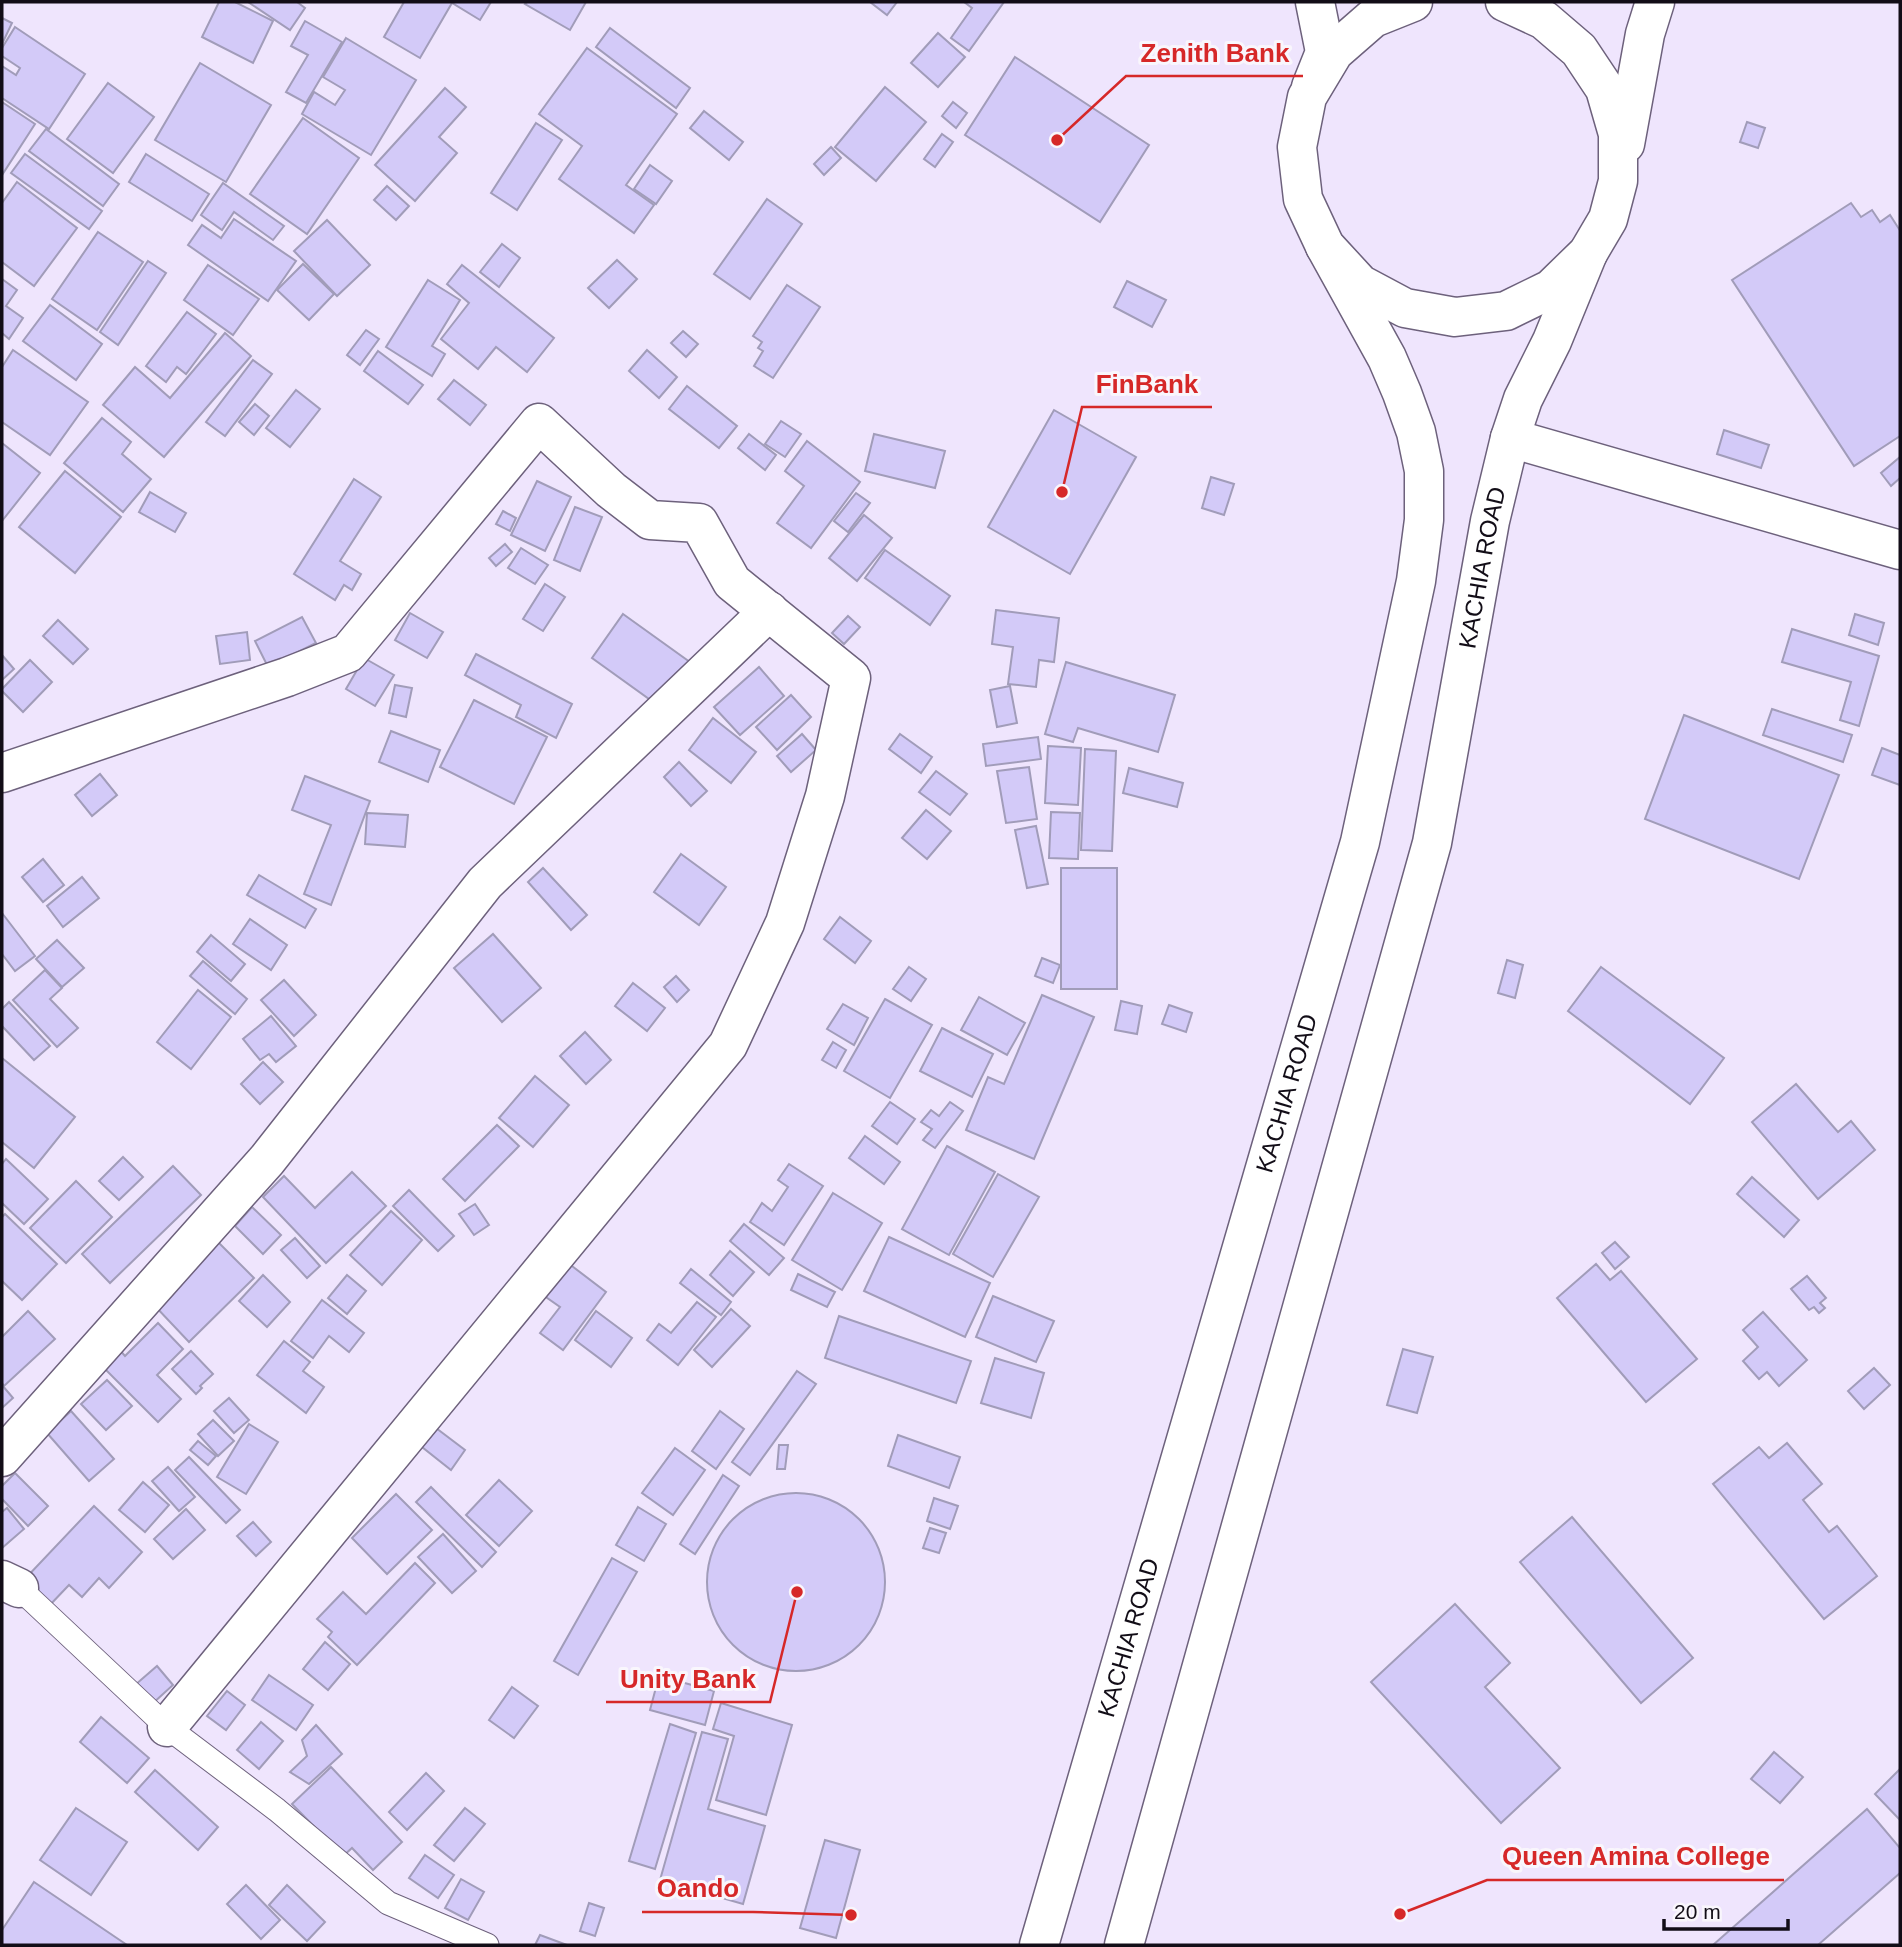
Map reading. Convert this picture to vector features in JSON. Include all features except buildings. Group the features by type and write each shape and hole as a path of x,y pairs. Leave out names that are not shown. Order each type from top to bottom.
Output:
{"main road":[{"path":"1315,2 1325,52 1307,97 1297,147 1303,199 1325,246 1360,284 1405,308 1455,317 1506,311 1551,289 1588,253 1608,219 1655,2"},
{"path":"1307,97 1334,52 1373,18 1413,2"},
{"path":"1505,2 1544,20 1580,50 1605,89 1618,134 1618,181"},
{"name":"KACHIA ROAD","path":"1039,1945 1360,842 1416,581 1424,520 1424,471 1416,432 1387,358 1325,246"},
{"name":"KACHIA ROAD","path":"1124,1945 1432,843 1490,521 1510,438 1523,399 1552,341 1588,253"},
{"path":"2,773 287,677 348,653 539,424 611,490 650,520 699,523 732,582 851,678 825,796 785,923 728,1045 167,1727"},
{"path":"1510,438 1900,550"},
{"path":"2,1457 267,1160 485,883 769,611"}],"lane":[{"path":"11,1584 167,1727 277,1810 388,1903 486,1945"}],"place":[{"name":"Zenith Bank","path":"1057,140"},
{"name":"FinBank","path":"1062,492"},
{"name":"Unity Bank","path":"797,1592"},
{"name":"Queen Amina College","path":"1400,1914"},
{"name":"Oando","path":"851,1915"}]}
